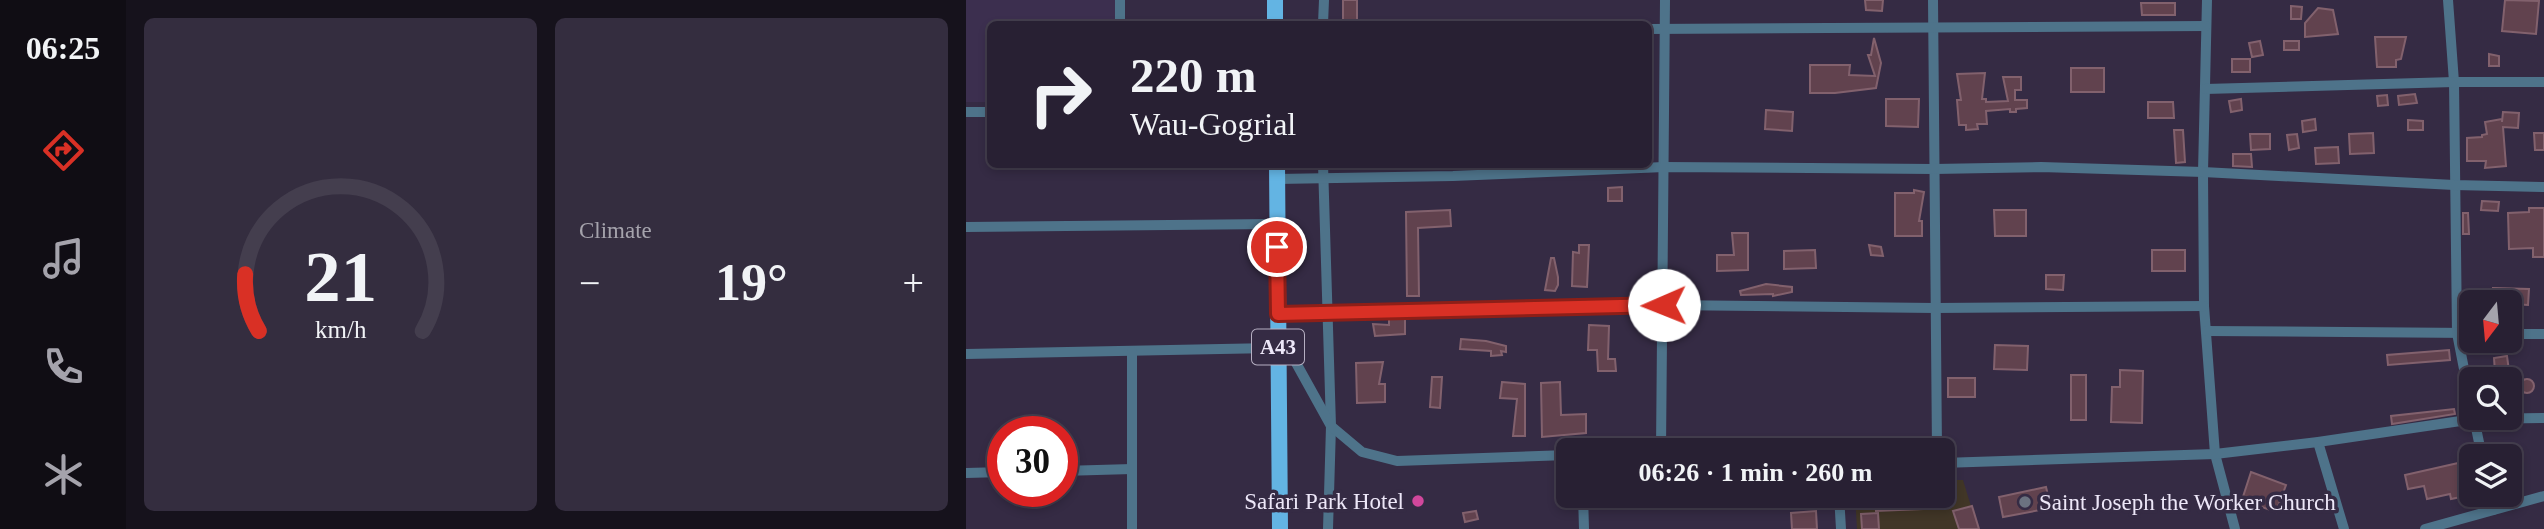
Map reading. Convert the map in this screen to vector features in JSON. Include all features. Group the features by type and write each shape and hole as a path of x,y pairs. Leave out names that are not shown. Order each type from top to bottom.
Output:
{"main road":[{"path":"1275,0 1275,21"},
{"name":"A43","path":"1277,172 1280,529"}],"street":[{"path":"1120,0 1120,21"},
{"path":"1323,21 1324,0"},
{"path":"1661,438 1665,0"},
{"path":"1933,0 1937,438"},
{"path":"2207,0 2203,172 2204,306 2215,454 2235,529"},
{"path":"2448,0 2454,82 2457,333 2464,367"},
{"path":"1652,29 2206,26"},
{"path":"2205,89 2544,82"},
{"path":"966,112 987,112"},
{"path":"1652,167 2041,167 2544,187"},
{"path":"1323,168 1331,426 1328,529"},
{"path":"1277,172 1323,178 1633,168"},
{"path":"966,227 1277,224"},
{"path":"1556,454 1397,461 1362,452 1331,426 1278,322 1326,313 1664,305 1935,308 2204,306"},
{"path":"2206,331 2457,333"},
{"path":"2522,334 2544,334"},
{"path":"966,354 1278,348"},
{"path":"1132,351 1132,529"},
{"path":"2522,418 2544,418"},
{"path":"1955,463 2215,454 2318,442 2459,420"},
{"path":"2318,442 2344,529"},
{"path":"1078,471 1132,469"},
{"path":"966,473 987,472"},
{"path":"2425,529 2544,496"},
{"path":"1583,508 1584,529"},
{"path":"1840,508 1841,529"}],"shaded area":[{"path":"966,0 1117,0 1117,21 987,21 987,102 966,102"},
{"path":"1955,480 1963,480 1978,529 1857,529 1856,508 1955,508"}],"building":[{"path":"1343,0 1357,0 1357,20 1343,20"},
{"path":"1865,0 1883,0 1882,11 1866,10"},
{"path":"2505,0 2539,1 2536,34 2502,31"},
{"path":"2141,3 2175,3 2175,15 2142,15"},
{"path":"2291,6 2302,7 2301,19 2291,19"},
{"path":"2318,8 2333,10 2338,34 2305,37 2305,23"},
{"path":"2375,37 2406,37 2401,59 2396,60 2396,67 2377,67"},
{"path":"1874,38 1881,63 1876,88 1810,93 1810,65 1850,65 1849,75 1875,76 1868,55 1871,55"},
{"path":"2260,41 2263,55 2252,57 2249,43"},
{"path":"2284,41 2299,41 2299,50 2284,50"},
{"path":"2489,54 2499,56 2499,66 2489,66"},
{"path":"2232,59 2250,59 2250,72 2232,72"},
{"path":"2071,68 2104,68 2104,92 2071,92"},
{"path":"1985,73 1982,99 1986,99 1986,102 2008,101 2003,77 2021,77 2021,90 2015,90 2015,100 2027,100 2027,108 2016,109 2016,112 2010,112 2010,109 1986,111 1987,124 1977,124 1978,129 1966,130 1966,125 1959,125 1957,100 1961,100 1957,74"},
{"path":"2415,94 2417,103 2399,105 2398,96"},
{"path":"2387,95 2388,105 2378,106 2377,96"},
{"path":"1886,99 1919,99 1918,127 1886,126"},
{"path":"2241,99 2242,110 2231,112 2229,101"},
{"path":"2148,102 2173,102 2174,118 2148,118"},
{"path":"1766,110 1793,112 1792,131 1765,129"},
{"path":"2503,112 2519,113 2518,128 2503,127 2506,166 2485,168 2486,161 2467,161 2467,138 2487,134 2485,122 2502,119 2502,122"},
{"path":"2315,119 2316,130 2303,132 2302,121"},
{"path":"2408,120 2423,121 2423,130 2408,130"},
{"path":"2174,130 2183,130 2185,162 2176,163"},
{"path":"2373,133 2374,153 2350,154 2349,134"},
{"path":"2534,133 2544,133 2544,150 2535,150"},
{"path":"2250,134 2270,134 2270,149 2251,150"},
{"path":"2297,134 2299,148 2289,150 2287,135"},
{"path":"2338,147 2339,163 2316,164 2315,148"},
{"path":"2233,154 2251,154 2252,167 2233,166"},
{"path":"1622,187 1622,201 1608,201 1608,188"},
{"path":"1914,190 1924,192 1919,221 1922,221 1922,236 1895,236 1895,193 1914,193"},
{"path":"2482,201 2499,202 2498,211 2481,210"},
{"path":"2529,208 2544,208 2544,257 2533,257 2533,248 2509,249 2508,213 2529,212"},
{"path":"1450,210 1451,226 1418,228 1419,296 1407,296 1406,212"},
{"path":"1994,210 2026,210 2026,236 1995,236"},
{"path":"2463,213 2468,213 2469,234 2463,234"},
{"path":"1732,233 1748,233 1748,270 1717,271 1717,255 1734,255"},
{"path":"1579,245 1589,245 1587,287 1572,286 1573,252 1579,253"},
{"path":"1869,245 1881,247 1883,256 1871,255"},
{"path":"1815,250 1816,268 1784,269 1784,251"},
{"path":"2152,250 2185,250 2185,271 2152,271"},
{"path":"1551,258 1554,258 1558,277 1555,291 1545,290"},
{"path":"2046,275 2064,275 2063,290 2046,289"},
{"path":"1766,284 1792,287 1792,292 1773,296 1741,295 1740,291"},
{"path":"2529,289 2528,305 2522,305 2522,290 2493,290"},
{"path":"1389,319 1405,319 1405,334 1375,336 1373,324 1389,325"},
{"path":"1589,325 1609,326 1608,359 1615,359 1616,371 1598,371 1597,350 1588,350"},
{"path":"1461,339 1506,346 1506,352 1501,351 1502,355 1491,356 1491,351 1460,349"},
{"path":"1995,345 2028,346 2027,370 1994,369"},
{"path":"2449,350 2450,360 2388,365 2387,355"},
{"path":"2507,356 2508,367 2495,367 2494,358"},
{"path":"1383,362 1379,384 1385,384 1385,402 1357,403 1356,363"},
{"path":"2120,370 2143,371 2142,423 2111,422 2112,387 2120,387"},
{"path":"2071,375 2086,375 2086,420 2071,420"},
{"path":"1432,377 1442,377 1440,408 1430,407"},
{"path":"1948,378 1975,378 1975,397 1948,397"},
{"path":"2524,379 2530,379 2534,383 2534,389 2530,393 2522,391"},
{"path":"1502,382 1525,384 1525,436 1513,436 1517,399 1500,398"},
{"path":"1560,382 1561,415 1586,414 1586,433 1542,437 1541,383"},
{"path":"2454,409 2455,414 2392,424 2391,416"},
{"path":"2459,463 2459,497 2451,499 2450,494 2427,499 2424,486 2408,489 2405,475"},
{"path":"2251,472 2286,485 2276,512 2242,500"},
{"name":"Saint Joseph the Worker Church","path":"2046,487 2051,508 2003,517 1999,497"},
{"path":"1972,506 1979,529 1959,529 1953,511"},
{"path":"1876,508 1947,508 1876,511"},
{"path":"1476,511 1478,519 1465,522 1463,513"},
{"path":"1816,511 1817,529 1792,529 1791,513"},
{"path":"1878,513 1879,529 1862,529 1861,514"}],"place":[{"name":"Safari Park Hotel","path":"1418,501"},
{"name":"Saint Joseph the Worker Church","path":"2025,502"}],"route":[{"path":"1277,247 1278,314 1664,305"}]}
